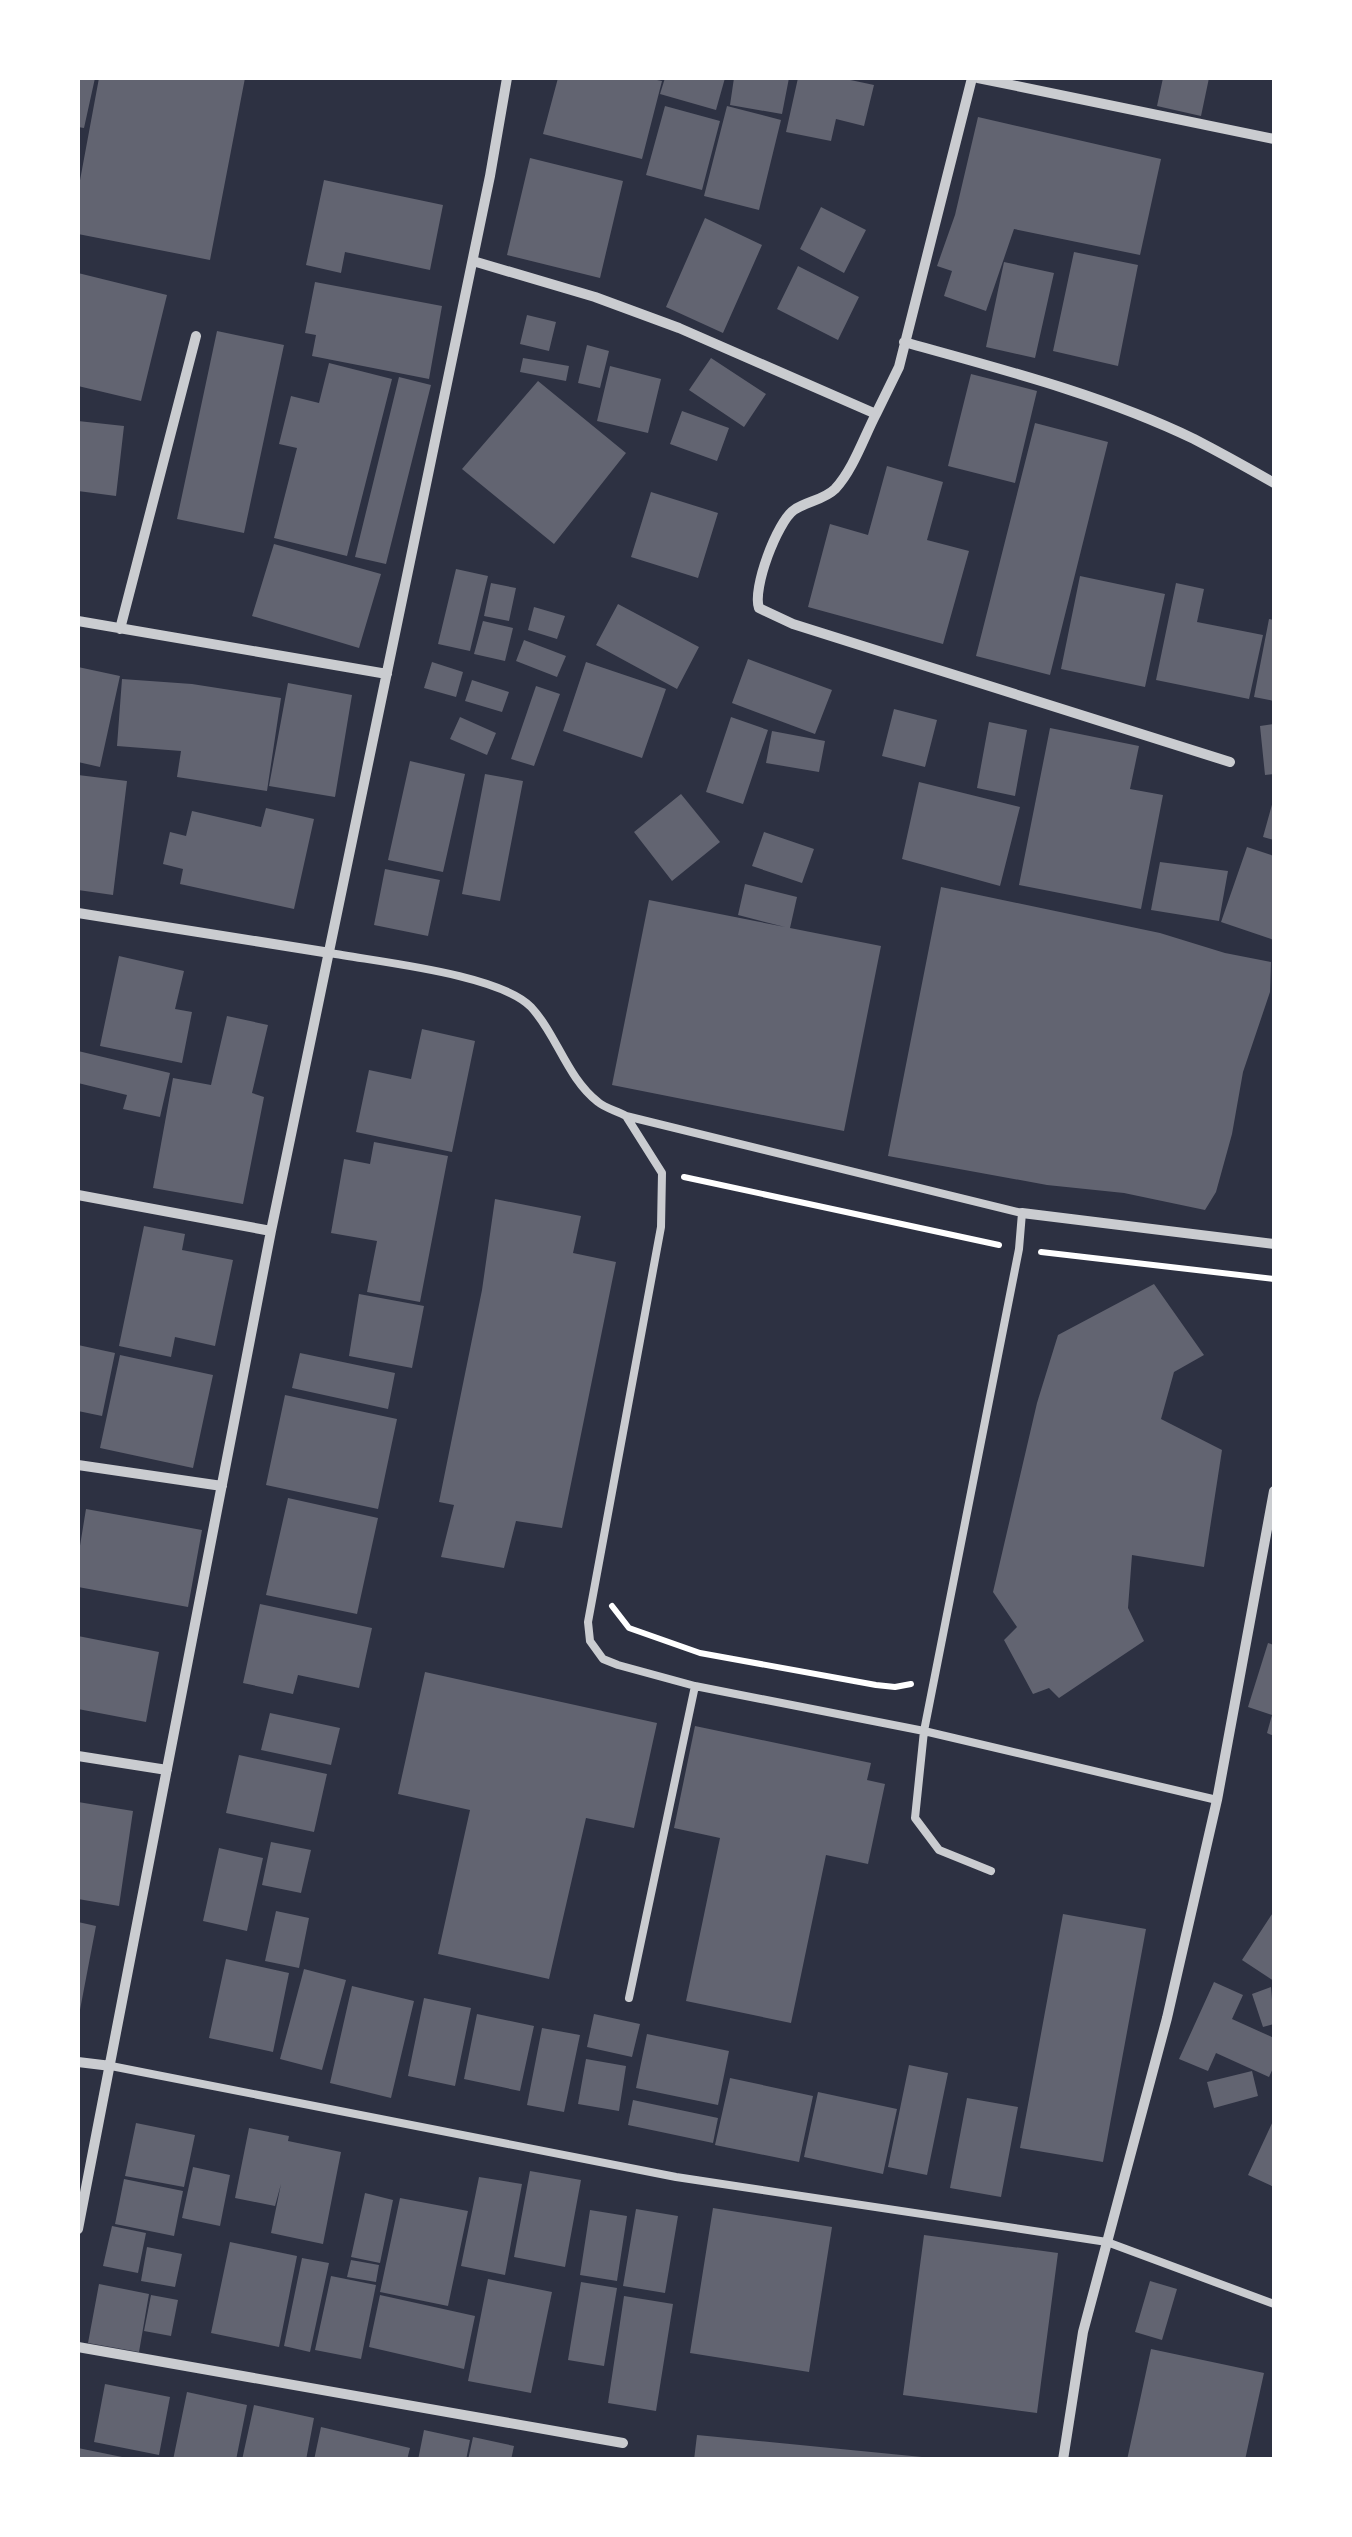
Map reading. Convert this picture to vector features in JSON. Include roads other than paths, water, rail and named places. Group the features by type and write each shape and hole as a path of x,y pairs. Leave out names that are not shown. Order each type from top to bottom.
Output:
{"street":[{"path":"78,2229 271,1231 473,261 506,78"},
{"path":"1230,762 793,624 759,608 756,600 784,521 796,508 838,486 899,366 975,78 1274,139"},
{"path":"473,261 594,297 679,328 876,414"},
{"path":"120,629 196,336"},
{"path":"904,342 1016,373 1135,416 1192,438 1274,483"},
{"path":"78,622 387,674"},
{"path":"78,913 330,954"},
{"path":"78,1195 271,1231"},
{"path":"1022,1213 1274,1244"},
{"path":"78,1464 222,1486"},
{"path":"1063,2460 1082,2332 1167,2018 1217,1800 1274,1491"},
{"path":"78,1756 166,1770"},
{"path":"78,2062 111,2066"},
{"path":"78,2347 623,2443"}],"lane":[{"path":"330,954 422,970 514,994 530,1007 578,1080 598,1103 626,1116 1022,1213 924,1732 915,1818 939,1850 991,1871"},
{"path":"626,1116 662,1172 661,1227 588,1622 590,1641 603,1659 695,1686 924,1732 1217,1800"},
{"path":"629,1998 695,1686"},
{"path":"111,2066 676,2177 1107,2242 1274,2304"}]}
